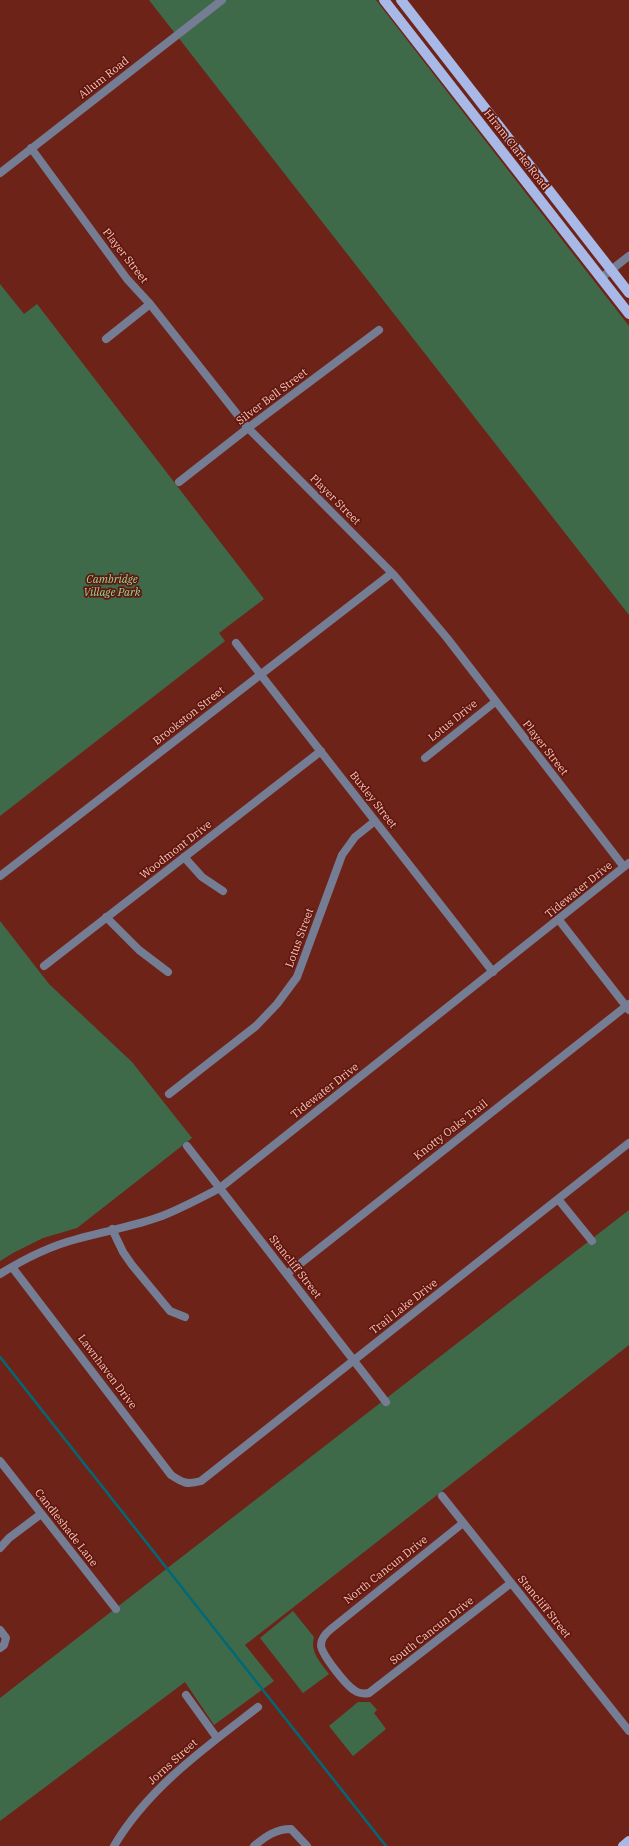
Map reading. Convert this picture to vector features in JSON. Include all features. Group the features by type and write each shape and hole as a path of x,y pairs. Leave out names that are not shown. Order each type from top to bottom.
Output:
{"main road":[{"name":"Hiram Clarke Road","path":"384,0 629,314"},
{"name":"Hiram Clarke Road","path":"401,0 629,293"},
{"path":"403,24 413,16"},
{"path":"462,100 472,92"},
{"path":"522,177 533,169"},
{"path":"623,1846 629,1841"}],"street":[{"name":"Allum Road","path":"0,173 222,0"},
{"name":"Player Street","path":"31,148 127,279 150,304 248,428 392,573 446,638 495,702 626,865"},
{"path":"601,278 629,256"},
{"path":"106,339 150,304"},
{"name":"Silver Bell Street","path":"179,482 248,428 379,330"},
{"name":"Brookston Street","path":"0,876 392,573"},
{"name":"Buxley Street","path":"236,642 493,972"},
{"name":"Lotus Drive","path":"424,758 495,702"},
{"name":"Woodmont Drive","path":"44,966 320,751"},
{"name":"Lotus Street","path":"169,1094 256,1026 277,1004 297,977 342,855 355,837 376,821"},
{"path":"184,857 202,877 223,891"},
{"name":"Tidewater Drive","path":"0,1274 49,1248 76,1239 161,1216 220,1188 559,920 626,865"},
{"path":"106,917 139,950 168,972"},
{"path":"559,920 628,1007"},
{"name":"Knotty Oaks Trail","path":"287,1274 628,1007"},
{"name":"Trail Lake Drive","path":"190,1484 201,1481 629,1143"},
{"name":"Stancliff Street","path":"187,1146 386,1402"},
{"path":"558,1199 592,1241"},
{"path":"112,1229 123,1252 142,1277 170,1311 185,1318"},
{"name":"Lawnhaven Drive","path":"12,1267 53,1318 171,1475 190,1484"},
{"name":"Candleshade Lane","path":"0,1461 116,1609"},
{"name":"Stancliff Street","path":"442,1496 629,1731"},
{"path":"0,1548 9,1538 41,1514"},
{"name":"North Cancun Drive","path":"365,1694 357,1692 350,1687 324,1654 321,1647 324,1636 464,1523"},
{"name":"South Cancun Drive","path":"365,1694 377,1689 511,1583"},
{"path":"0,1630 6,1638 4,1645 0,1648"},
{"path":"186,1695 217,1738"},
{"name":"Jorns Street","path":"114,1846 149,1800 178,1770 258,1707"},
{"path":"254,1846 269,1834 281,1829 291,1829 307,1846"}],"green space":[{"path":"149,0 376,0 629,326 629,615"},
{"name":"Cambridge Village Park","path":"0,284 24,314 37,304 264,599 219,633 225,641 0,816"},
{"path":"0,921 49,984 132,1062 192,1138 77,1228 43,1238 0,1261"},
{"path":"629,1210 629,1345 245,1645 274,1681 214,1725 185,1682 0,1821 0,1698"},
{"path":"293,1611 314,1637 313,1647 317,1657 329,1674 303,1693 260,1638"},
{"path":"358,1702 370,1702 377,1710 374,1713 386,1729 353,1756 329,1726"}],"waterway":[{"path":"0,1357 386,1846"}]}
